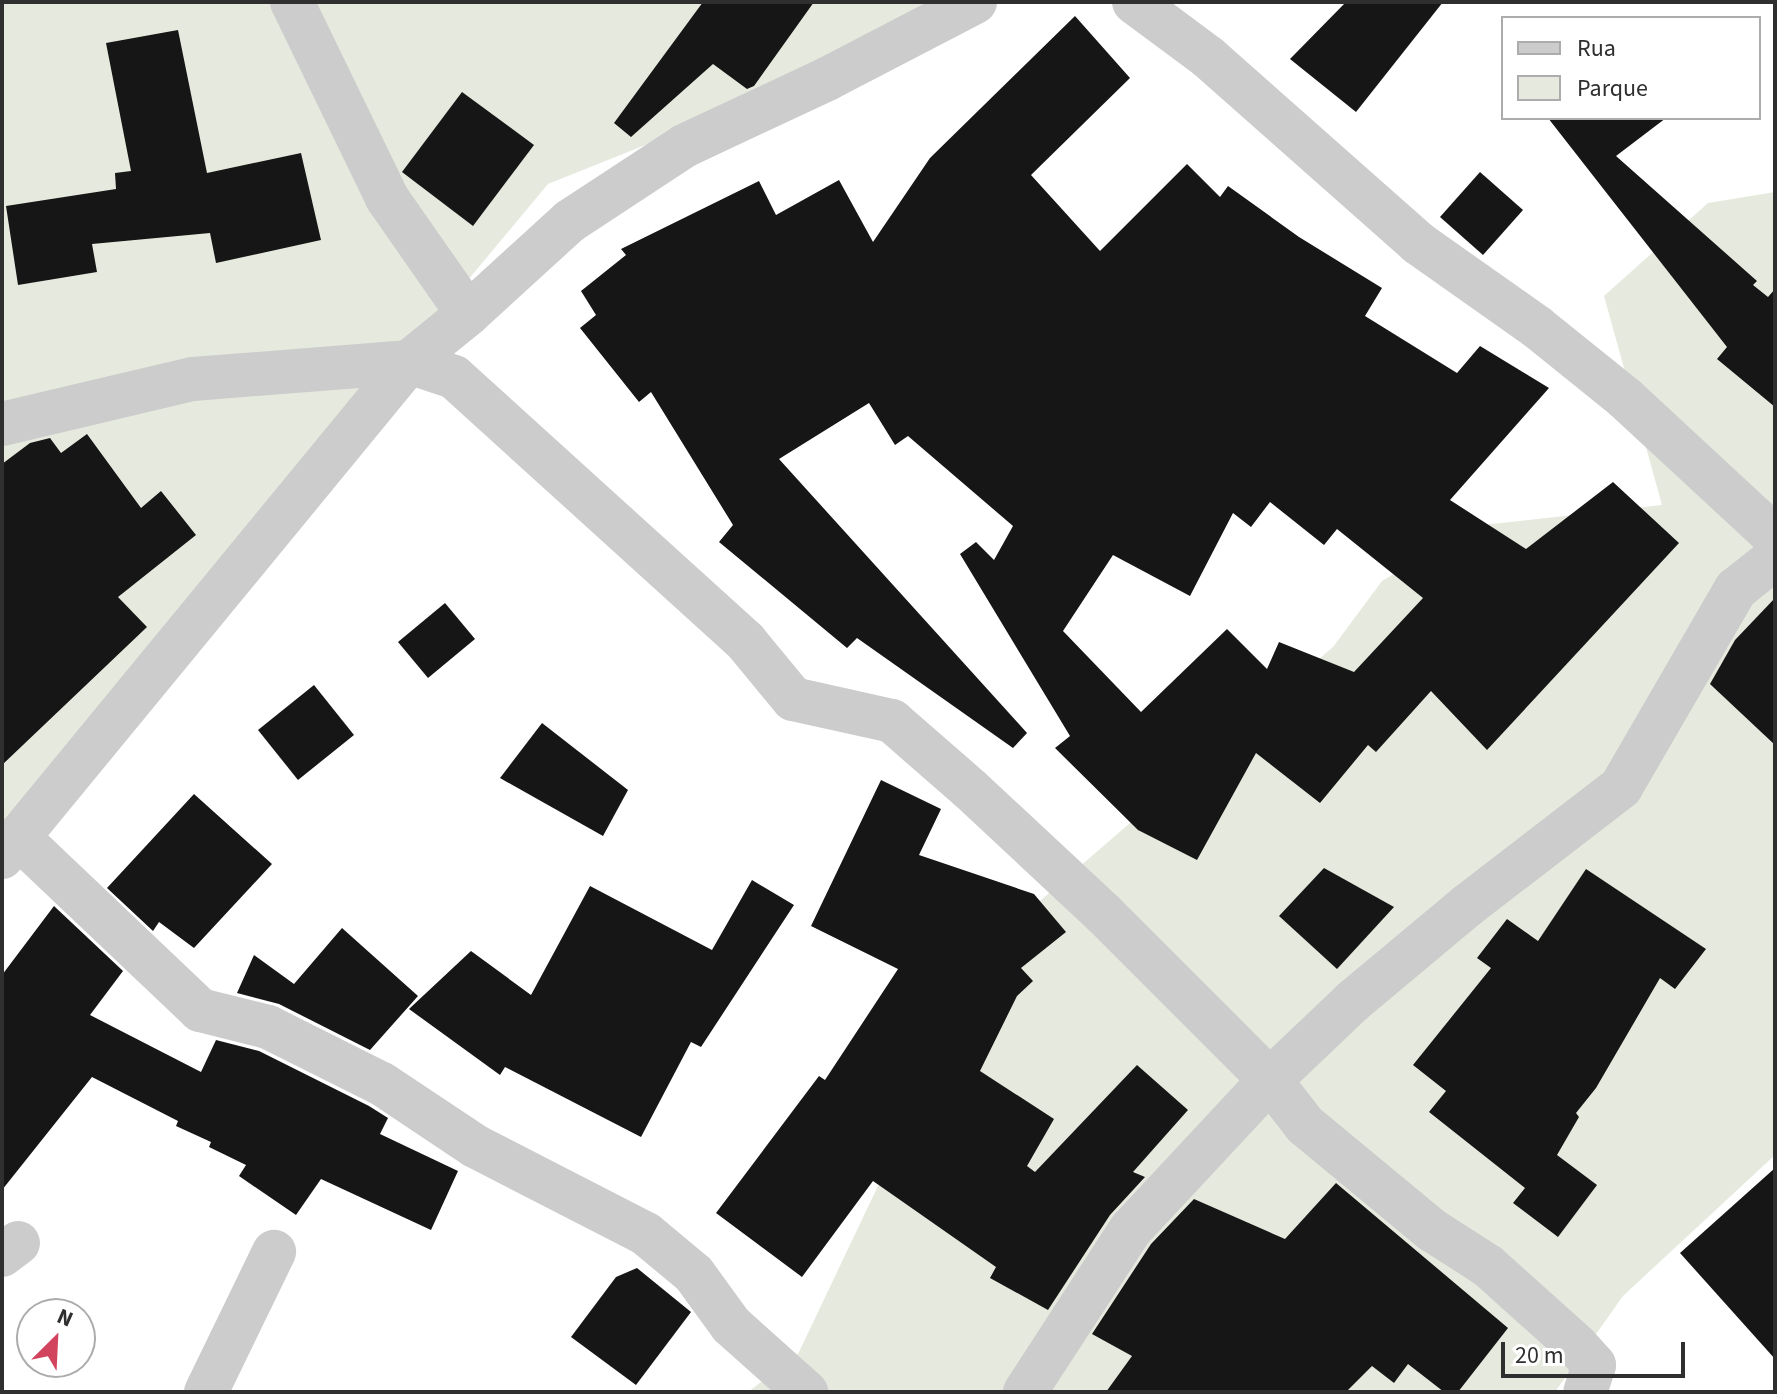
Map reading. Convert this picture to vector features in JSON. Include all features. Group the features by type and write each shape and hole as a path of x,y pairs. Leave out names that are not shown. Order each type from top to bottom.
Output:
{"street":[{"path":"292,2 387,198 468,314"},
{"path":"806,1392 731,1325 694,1274 646,1234 475,1146 382,1084 268,1027 200,1010 10,847 409,362 468,314 570,221 684,146 827,79 975,2"},
{"path":"1134,2 1208,57 1418,243 1537,327 1625,398 1775,537"},
{"path":"2,424 193,379 409,362 454,377 746,642 793,699 892,721 1103,913 1270,1080 1305,1125 1432,1230 1488,1266 1576,1345 1594,1365 1585,1392"},
{"path":"1025,1392 1131,1229 1270,1080 1353,1001 1468,905 1621,787 1736,589 1775,558"},
{"path":"206,1392 274,1252"}],"green space":[{"path":"2,2 941,2 663,138 548,184 363,406 2,826"},
{"path":"1775,192 1775,1155 1623,1296 1555,1392 748,1392 798,1354 995,940 1333,647 1382,581 1474,526 1662,505 1604,296 1708,203"}],"building":[{"path":"703,2 814,2 754,86 747,89 713,64 631,137 614,123"},
{"path":"1346,2 1443,2 1356,112 1290,59"},
{"path":"1075,16 1130,78 1031,175 1100,251 1187,164 1220,197 1228,186 1299,237 1382,288 1365,316 1457,373 1480,346 1549,388 1450,500 1526,549 1613,482 1679,543 1487,750 1431,691 1376,752 1368,745 1320,803 1256,753 1197,860 1138,830 1055,748 1070,736 960,554 976,542 994,560 1013,526 908,436 895,445 869,403 779,459 1027,733 1013,748 857,638 847,648 719,542 733,525 651,392 639,402 580,328 596,315 581,291 626,255 621,249 759,181 776,215 839,180 873,242 930,158","holes":["1270,502 1324,545 1337,529 1423,598 1354,672 1279,642 1267,669 1227,629 1141,712 1063,631 1113,555 1190,596 1233,513 1251,527"]},
{"path":"178,30 207,173 301,153 321,240 216,263 210,233 92,244 97,272 18,285 6,206 116,189 115,173 131,171 106,43"},
{"path":"462,92 534,145 473,226 402,172"},
{"path":"1550,120 1663,120 1616,156 1757,281 1753,285 1768,297 1775,289 1775,407 1717,359 1727,347"},
{"path":"1480,172 1523,210 1483,255 1440,217"},
{"path":"87,434 141,508 161,491 196,535 118,597 147,627 2,765 2,464 30,443 50,438 61,453"},
{"path":"1775,598 1775,745 1710,684 1735,640"},
{"path":"445,603 475,639 428,678 398,642"},
{"path":"314,685 354,735 298,780 258,730"},
{"path":"542,723 628,790 603,836 500,778"},
{"path":"881,780 941,809 919,855 1034,894 1066,932 1021,968 1033,981 1017,996 980,1071 1054,1119 1027,1166 1035,1172 1137,1065 1188,1110 1133,1172 1145,1177 1110,1215 1048,1310 990,1278 996,1267 873,1181 802,1277 716,1213 819,1076 825,1080 898,969 811,926"},
{"path":"194,794 272,864 194,948 159,922 153,931 107,888"},
{"path":"1324,868 1394,907 1337,969 1279,916"},
{"path":"1586,869 1706,949 1675,989 1660,978 1596,1088 1576,1113 1579,1117 1557,1155 1597,1185 1558,1237 1513,1203 1525,1188 1429,1112 1446,1091 1413,1065 1491,968 1477,958 1507,919 1538,941"},
{"path":"752,880 794,905 701,1047 691,1042 641,1137 505,1067 500,1075 409,1009 471,951 531,995 590,886 712,950"},
{"path":"54,906 123,971 90,1015 201,1072 216,1040 259,1051 369,1106 388,1118 380,1134 458,1171 431,1230 321,1179 296,1215 239,1176 246,1165 209,1147 211,1142 176,1126 178,1121 92,1077 2,1190 2,975"},
{"path":"342,928 418,996 370,1050 279,1004 237,993 254,955 294,984"},
{"path":"1775,1168 1775,1359 1680,1253"},
{"path":"1336,1183 1508,1328 1458,1392 1444,1392 1408,1364 1394,1383 1372,1366 1346,1392 1106,1392 1132,1356 1092,1334 1151,1244 1194,1199 1285,1239"},
{"path":"637,1268 691,1312 636,1385 571,1337 616,1277"}]}
